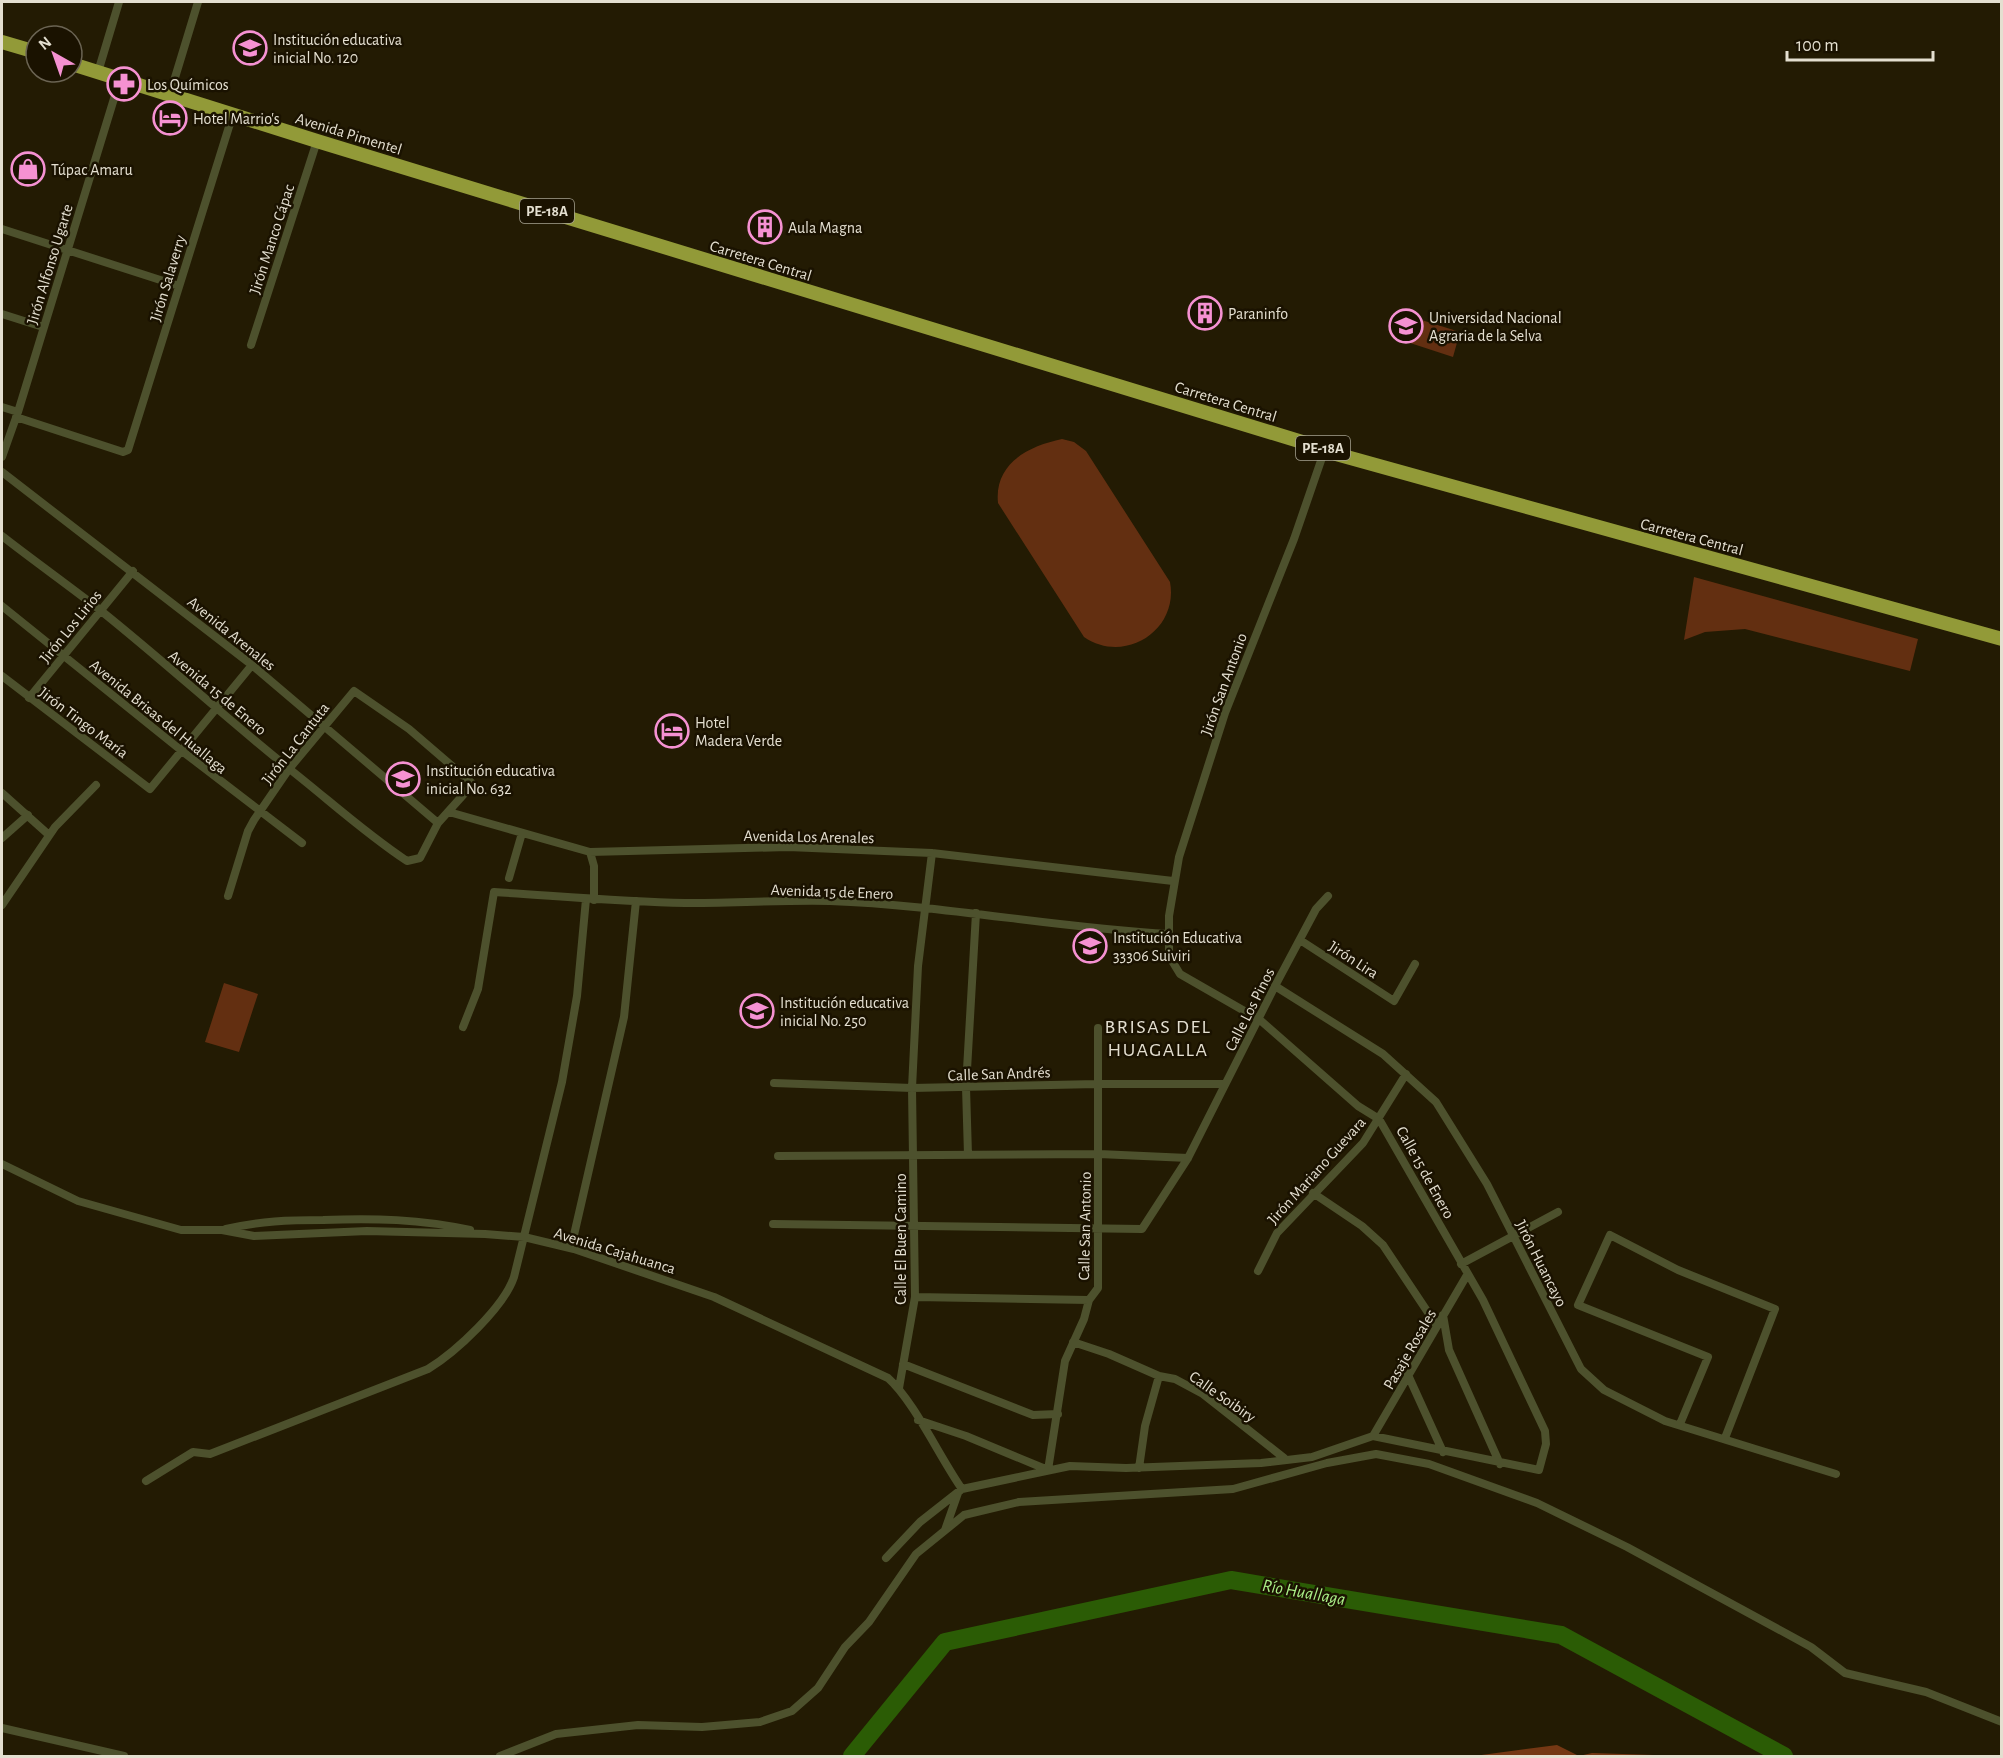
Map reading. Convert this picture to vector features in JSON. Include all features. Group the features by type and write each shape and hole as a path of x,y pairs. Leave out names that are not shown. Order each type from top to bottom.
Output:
{"highway":[{"path":"2,42 24,48"},
{"name":"Avenida Pimentel","path":"84,68 445,179"},
{"name":"Carretera Central","path":"445,179 1336,454 2001,639"}],"street":[{"path":"98,72 119,2"},
{"path":"170,94 198,2"},
{"name":"Jirón Alfonso Ugarte","path":"2,457 120,79"},
{"name":"Jirón Salaverry","path":"17,414 123,452 128,450 233,114"},
{"name":"Jirón Manco Cápac","path":"251,345 317,141"},
{"path":"2,229 179,286"},
{"path":"2,314 43,327"},
{"path":"2,407 17,414"},
{"name":"Jirón San Antonio","path":"1168,934 1173,881 1225,713 1294,539 1325,449"},
{"name":"Avenida Arenales","path":"2,472 252,665 438,823"},
{"name":"Avenida 15 de Enero","path":"2,536 100,610 217,711 386,847 407,861 420,858 438,823"},
{"name":"Jirón Los Lirios","path":"29,698 133,571"},
{"name":"Avenida Brisas del Huallaga","path":"2,606 182,751 302,843"},
{"path":"182,751 217,711 252,665"},
{"name":"Jirón Tingo María","path":"2,676 150,789 182,751"},
{"name":"Jirón La Cantuta","path":"228,896 248,831 289,769 354,691 409,729 473,784 449,812"},
{"path":"2,904 49,835 96,785"},
{"path":"2,793 49,835"},
{"path":"438,823 449,812"},
{"name":"Avenida Los Arenales","path":"449,812 590,852 788,847 932,853 1173,881"},
{"path":"2,838 28,815"},
{"path":"509,878 522,833"},
{"path":"146,1481 193,1452 210,1454 416,1375 439,1362 504,1299 514,1277 562,1082 577,996 590,899 594,866 590,852"},
{"name":"Calle El Buen Camino","path":"899,1388 915,1297 912,1089 918,966 932,853"},
{"name":"Avenida 15 de Enero","path":"462,1027 478,989 494,892 636,901 830,901 926,908 1113,931 1168,934"},
{"name":"Calle Los Pinos","path":"1098,1228 1142,1228 1188,1158 1224,1084 1260,1020 1275,986 1316,909 1328,896"},
{"path":"571,1248 624,1017 636,901"},
{"path":"968,1155 966,1087 976,913"},
{"name":"Calle 15 de Enero","path":"1168,934 1169,956 1180,975 1260,1020 1358,1106 1379,1119 1483,1300 1545,1431 1546,1444 1539,1470 1500,1464"},
{"name":"Jirón Lira","path":"1300,940 1394,1001 1415,964"},
{"name":"Jirón Huancayo","path":"1275,986 1383,1054 1436,1102 1455,1129 1514,1237 1581,1369 1592,1382 1665,1421 1836,1474"},
{"name":"Calle San Antonio","path":"1048,1470 1065,1361 1084,1319 1089,1300 1098,1288 1099,1154 1096,1083 1098,1028"},
{"name":"Jirón Mariano Guevara","path":"1258,1271 1277,1233 1313,1193 1364,1143 1406,1074"},
{"name":"Calle San Andrés","path":"774,1083 912,1089 1096,1083 1224,1084"},
{"path":"778,1156 1099,1154 1188,1158"},
{"name":"Avenida Cajahuanca","path":"2,1164 78,1201 181,1230 222,1230 254,1236 367,1231 524,1237 571,1248 682,1285 749,1312 872,1370 899,1388 960,1490"},
{"path":"1313,1193 1362,1226 1383,1245 1437,1326"},
{"path":"1461,1264 1558,1212"},
{"path":"222,1230 255,1222 378,1218 436,1222 485,1234"},
{"path":"773,1224 1098,1228"},
{"path":"1680,1424 1708,1357 1578,1305 1611,1235 1677,1270 1775,1309 1725,1438"},
{"name":"Pasaje Rosales","path":"1373,1436 1467,1275"},
{"path":"915,1297 1089,1300"},
{"path":"1443,1315 1449,1350 1500,1464"},
{"name":"Calle Soibiry","path":"1072,1342 1109,1354 1159,1376 1175,1379 1203,1394 1284,1458"},
{"path":"903,1364 1033,1414 1058,1414"},
{"path":"1408,1375 1443,1452"},
{"path":"1139,1468 1145,1426 1159,1376"},
{"path":"918,1420 966,1436 1048,1470"},
{"path":"886,1558 920,1522 960,1490 1070,1466 1139,1468 1261,1463 1284,1458 1312,1457 1373,1436 1395,1439 1500,1464"},
{"path":"500,1756 556,1734 638,1725 702,1727 760,1722 792,1712 818,1688 845,1647 869,1622 916,1554 964,1515 1019,1502 1233,1489 1327,1463 1376,1454 1429,1464 1537,1503 1627,1547 1811,1647 1845,1673 1926,1692 2001,1722"},
{"path":"944,1531 960,1490"},
{"path":"2,1728 124,1756"}],"shaded area":[{"path":"1412,317 1460,332 1453,357 1404,341"},
{"path":"1062,439 1074,442 1086,451 1170,582 1171,599 1166,615 1158,628 1146,638 1132,645 1116,647 1100,645 1084,637 998,503 998,489 1002,477 1016,459 1038,446"},
{"path":"1694,577 1918,639 1910,671 1745,629 1705,632 1684,640"},
{"path":"224,983 258,994 239,1052 205,1042"},
{"path":"1557,1745 1579,1756 1474,1756"},
{"path":"1592,1753 1685,1756 1579,1756"}],"waterway":[{"name":"Río Huallaga","path":"852,1756 945,1642 1231,1580 1561,1635 1784,1756"}],"place":[{"name":"Institución educativa inicial No. 120","path":"250,48"},
{"name":"Los Químicos","path":"124,84"},
{"name":"Hotel Marrio's","path":"170,118"},
{"name":"Túpac Amaru","path":"28,169"},
{"name":"Aula Magna","path":"765,227"},
{"name":"Paraninfo","path":"1205,313"},
{"name":"Universidad Nacional Agraria de la Selva","path":"1406,326"},
{"name":"Hotel Madera Verde","path":"672,731"},
{"name":"Institución educativa inicial No. 632","path":"403,779"},
{"name":"Institución Educativa 33306 Suiviri","path":"1090,946"},
{"name":"Institución educativa inicial No. 250","path":"757,1011"}],"district":[{"name":"BRISAS DEL HUAGALLA","path":"1158,1038"}]}
